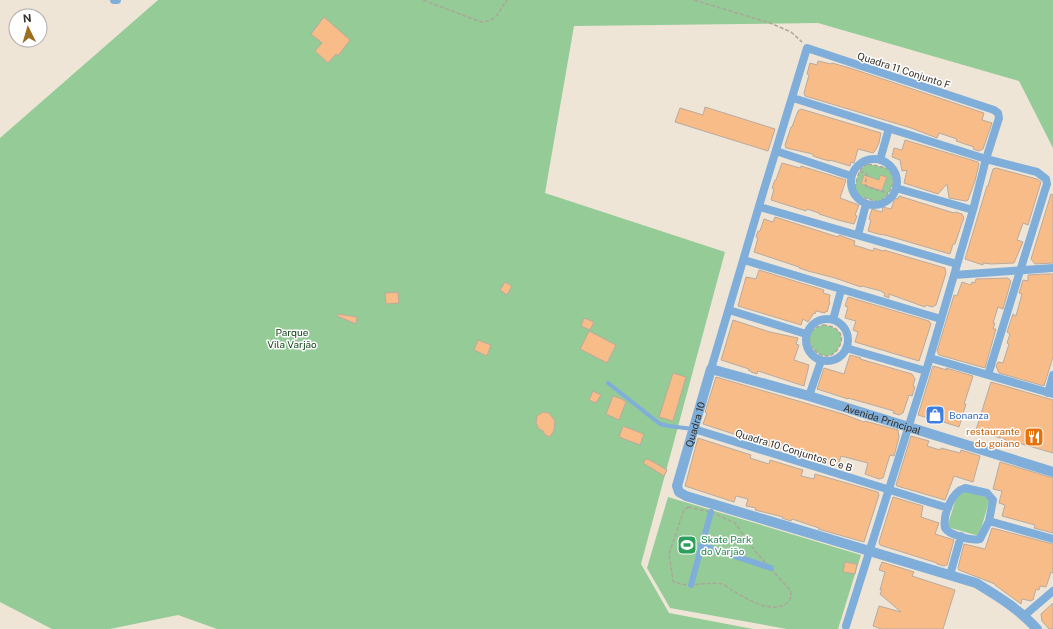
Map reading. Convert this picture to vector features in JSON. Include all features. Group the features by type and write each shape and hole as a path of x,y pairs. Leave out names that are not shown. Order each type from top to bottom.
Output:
{"street":[{"path":"711,369 807,48"},
{"name":"Quadra 11 Conjunto F","path":"807,48 994,110 998,113 999,118 930,358 846,626"},
{"path":"792,98 986,159 1037,172 1046,179 1049,191 1020,270 988,375"},
{"path":"880,160 889,128"},
{"path":"776,151 851,176"},
{"path":"871,159 880,160 888,164 894,170 897,179 896,188 892,196 885,202 876,205 866,204 857,198 851,188 851,176 855,168 862,162 871,159"},
{"path":"896,188 973,210"},
{"path":"858,235 866,204"},
{"path":"760,207 957,264"},
{"path":"744,260 941,319"},
{"path":"954,275 1053,268"},
{"path":"833,320 841,290"},
{"path":"729,310 806,334"},
{"path":"822,320 833,320 846,331 848,340 846,348 840,356 831,361 821,360 812,355 806,346 806,334 812,325 822,320"},
{"path":"846,348 926,371"},
{"path":"930,358 1050,394 1053,375"},
{"path":"809,396 821,360"},
{"name":"Avenida Principal","path":"711,369 809,396 1053,472"},
{"name":"Quadra 10","path":"711,369 678,480 677,490 686,496 869,550"},
{"name":"Quadra 10 Conjuntos C e B","path":"694,429 948,508"},
{"path":"963,488 987,494 993,500 989,521 980,539 974,540 949,533 945,528 948,508 957,492 963,488"},
{"path":"690,584 710,512"},
{"path":"989,521 1053,539"},
{"path":"950,576 961,536"},
{"path":"701,545 771,568"},
{"path":"869,550 976,583 1024,615 1037,629"},
{"path":"1024,615 1053,591"}],"lane":[{"path":"608,383 660,424 694,429"}],"path":[{"path":"423,0 481,22 490,22 496,17 507,0"},
{"path":"694,0 770,23 796,35 807,48"},
{"path":"868,164 887,168 891,173 893,180 887,196 878,202 859,196 855,188 860,171 862,166 868,164"},
{"path":"860,171 866,173 867,175 865,184 867,187 888,193"},
{"path":"823,325 834,327 841,334 840,344 832,355 826,356 820,354 814,351 810,346 809,342 811,333 814,329 823,325"},
{"path":"688,507 710,512 735,524 755,551 771,568 790,590 792,595 789,601 779,607 773,608 751,602 722,584 690,584 676,583 673,581 669,554 684,510 688,507"}],"green space":[{"name":"Parque Vila Varjão","path":"158,0 1053,0 1053,148 1019,81 818,23 574,26 545,193 725,252 641,564 669,613 753,629 217,629 178,615 110,629 52,629 0,602 0,138"},
{"path":"868,164 887,168 892,176 893,183 890,190 886,196 878,202 859,196 855,188 860,171"},
{"path":"823,325 833,327 841,336 840,345 831,355 824,356 818,353 810,342 810,336 814,329"},
{"path":"959,489 990,498 979,536 947,527"},
{"path":"668,497 861,555 838,629 787,629 670,608 647,568"}],"building":[{"path":"324,17 350,40 338,56 336,54 328,63 315,51 322,43 311,34"},
{"path":"818,61 850,68 984,113 982,120 992,123 983,149 979,151 973,149 974,147 956,141 957,139 939,133 937,138 911,128 805,96 804,93 809,75 807,74 810,63 817,65"},
{"path":"705,107 775,129 768,151 675,122 680,108 703,115"},
{"path":"801,109 881,133 879,143 875,151 873,153 858,149 854,163 851,162 850,166 822,159 813,156 813,154 786,148 785,145 791,127 798,111"},
{"path":"905,140 978,162 979,164 975,181 968,200 966,201 949,198 947,184 938,194 904,183 907,170 902,171 900,160 892,157 894,148 902,150"},
{"path":"782,163 800,168 801,166 846,180 840,198 859,205 855,215 857,216 854,224 807,209 806,211 771,200 774,189 772,188"},
{"path":"996,168 1037,179 1041,182 1028,225 1023,223 1017,240 1023,242 1014,263 983,263 983,265 965,259 987,186 993,169"},
{"path":"864,175 879,180 880,175 887,177 882,191 861,184"},
{"path":"1051,194 1053,195 1053,263 1035,264 1031,259"},
{"path":"899,196 954,213 962,214 964,218 950,254 868,231 872,209 882,212 883,207 891,209 895,198 898,199"},
{"path":"775,217 838,237 839,235 855,241 854,245 873,251 874,248 884,250 945,268 946,273 936,305 932,307 926,305 925,307 889,294 889,298 884,296 885,294 881,291 861,287 808,271 754,252 758,238 756,237 758,231 760,231 764,219 773,222"},
{"path":"759,270 824,290 823,293 830,295 830,302 827,312 816,311 808,322 803,319 801,325 738,306 746,277 756,279"},
{"path":"1053,274 1053,357 1044,386 999,373 996,366 998,362 1003,363 1009,344 1007,343 1010,334 1007,332 1013,314 1016,316 1022,294 1019,293 1023,280 1028,281 1028,275"},
{"path":"1008,278 1011,281 1003,309 998,307 993,323 995,323 993,329 996,329 985,368 939,355 937,351 954,295 957,296 962,282 971,285 972,282 975,283 976,279"},
{"path":"505,282 512,286 507,295 500,290"},
{"path":"398,292 399,303 386,304 385,293"},
{"path":"848,297 929,321 931,324 919,361 855,342 858,332 853,330 856,321 845,318 848,307 845,306"},
{"path":"338,314 357,317 356,324 337,316"},
{"path":"584,318 594,322 590,330 581,326"},
{"path":"733,320 770,332 798,338 796,344 799,345 794,360 809,365 804,386 758,371 757,374 751,372 748,370 749,369 721,360"},
{"path":"589,331 616,345 607,363 580,349"},
{"path":"478,340 491,345 487,356 474,350"},
{"path":"850,355 912,374 915,379 913,386 915,387 912,396 909,395 903,413 899,415 893,413 894,411 817,389 824,368 844,374"},
{"path":"933,366 947,370 946,368 973,376 964,404 966,404 959,427 918,415"},
{"path":"673,373 686,377 673,421 659,417"},
{"path":"716,377 843,414 864,422 865,421 898,430 899,437 894,456 890,455 883,478 879,479 865,474 868,463 841,456 838,466 797,454 798,450 785,446 783,449 765,445 766,442 757,440 748,433 746,438 703,424 707,413 705,412"},
{"path":"991,382 1053,400 1053,453 1015,442 1015,444 976,430"},
{"path":"593,391 601,395 596,403 589,400"},
{"path":"613,396 626,402 619,420 606,414"},
{"path":"543,412 549,413 555,421 554,430 550,437 545,435 543,431 539,429 536,423 537,416"},
{"path":"623,426 644,434 640,445 619,437"},
{"path":"911,436 929,441 927,446 940,450 941,448 960,453 961,450 980,456 973,482 954,476 945,500 897,486 896,485"},
{"path":"698,438 751,455 750,458 769,464 770,460 803,470 801,476 814,479 815,474 878,492 879,495 864,542 818,529 819,528 792,519 791,521 782,518 783,517 755,510 756,508 746,506 748,499 736,496 734,502 685,486"},
{"path":"646,459 667,470 664,476 643,463"},
{"path":"1000,462 1053,478 1053,533 1034,528 1035,525 1002,516 1005,505 999,503 1002,491 993,489"},
{"path":"893,497 923,506 921,517 939,523 935,534 954,540 947,565 944,566 937,564 880,545 879,542"},
{"path":"992,528 1053,544 1053,573 1051,572 1046,587 1040,586 1039,590 1036,589 1033,600 1022,599 1021,604 995,584 959,570 958,568 964,544 985,549"},
{"path":"845,562 857,564 855,574 843,572"},
{"path":"882,562 914,572 912,576 955,590 943,629 881,629 873,626 879,606 901,612 880,594 885,572 879,570"},
{"path":"1053,603 1053,629 1049,629 1042,621 1041,614"}],"place":[{"name":"Bonanza","path":"935,415"},
{"name":"restaurante do goiano","path":"1034,437"},
{"name":"Skate Park do Varjão","path":"687,545"}]}
